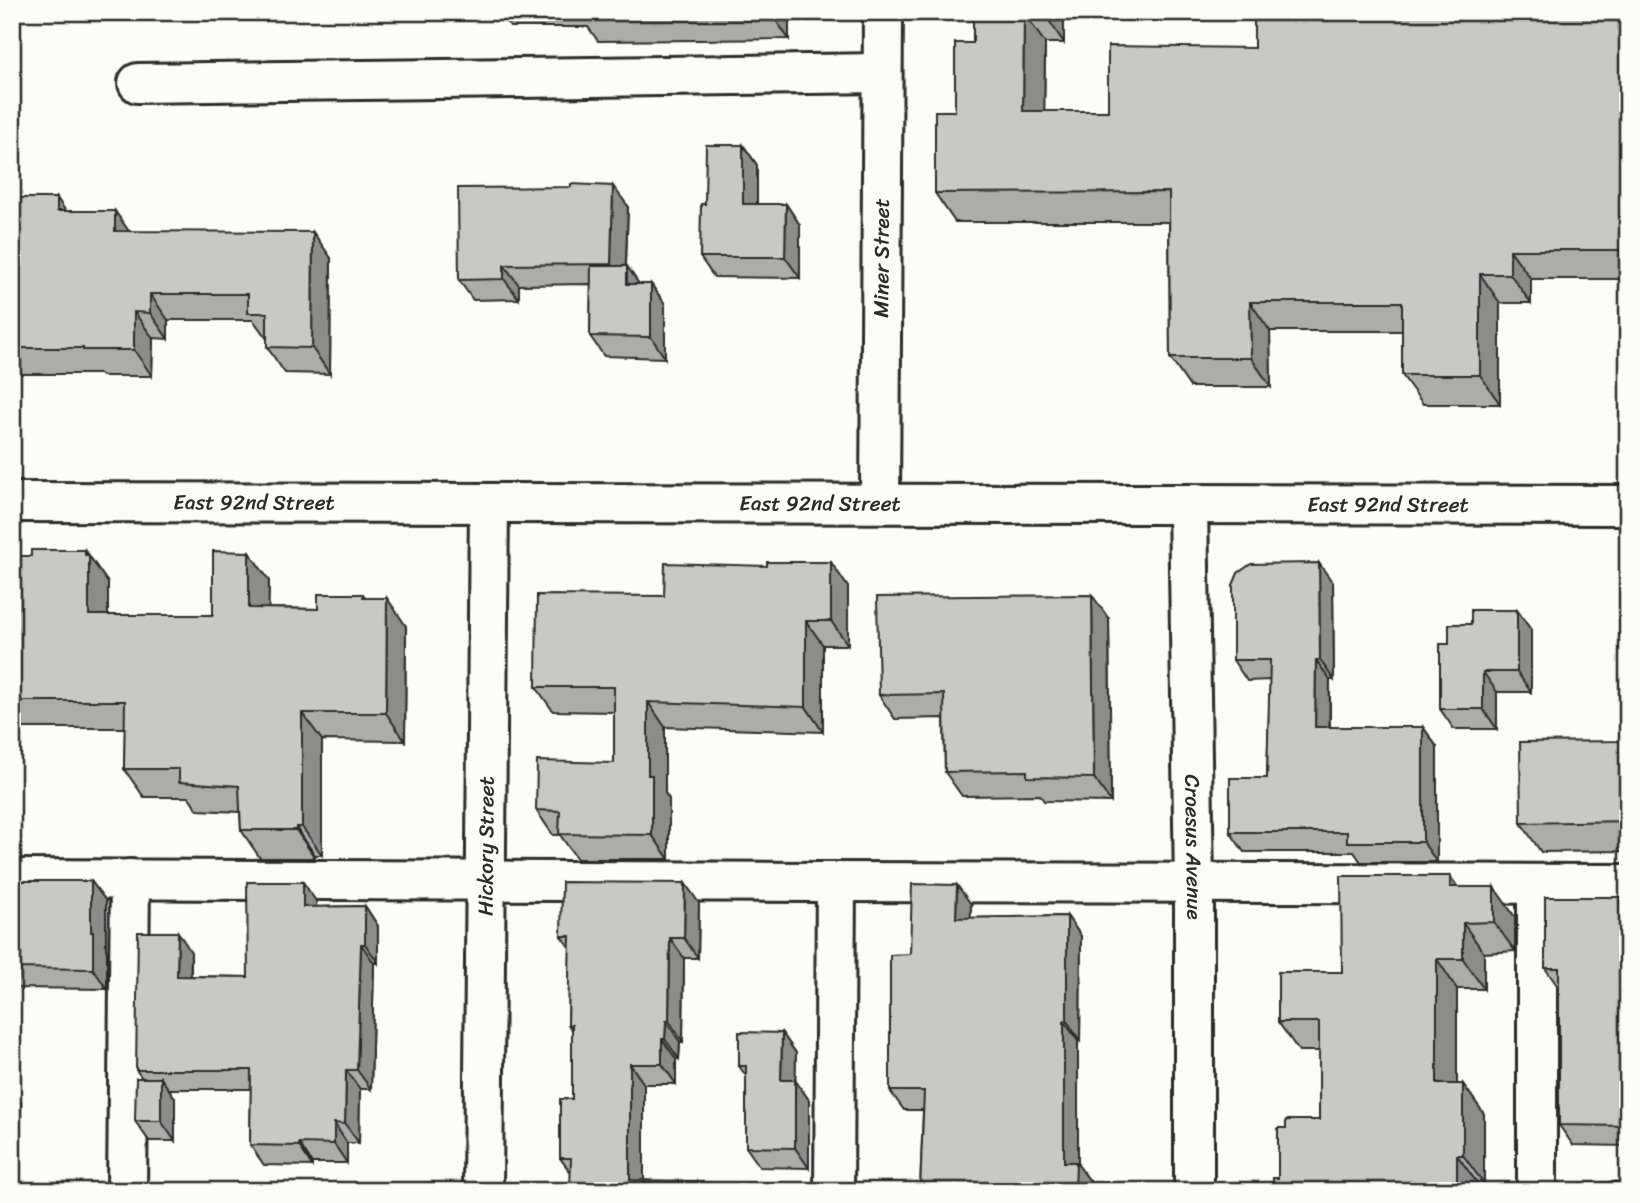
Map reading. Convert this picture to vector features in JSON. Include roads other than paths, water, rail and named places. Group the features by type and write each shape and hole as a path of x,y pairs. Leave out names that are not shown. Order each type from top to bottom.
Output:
{"street":[{"name":"Miner Street","path":"880,503 883,12"},
{"path":"138,83 882,74"},
{"name":"East 92nd Street","path":"12,502 1628,505"},
{"name":"Hickory Street","path":"484,1191 489,503"},
{"name":"Croesus Avenue","path":"1188,504 1195,885 1195,1191"},
{"path":"12,879 486,879 1195,885 1628,884"},
{"path":"127,1191 130,879"},
{"path":"834,1191 836,882"},
{"path":"1537,884 1537,1191"}]}
